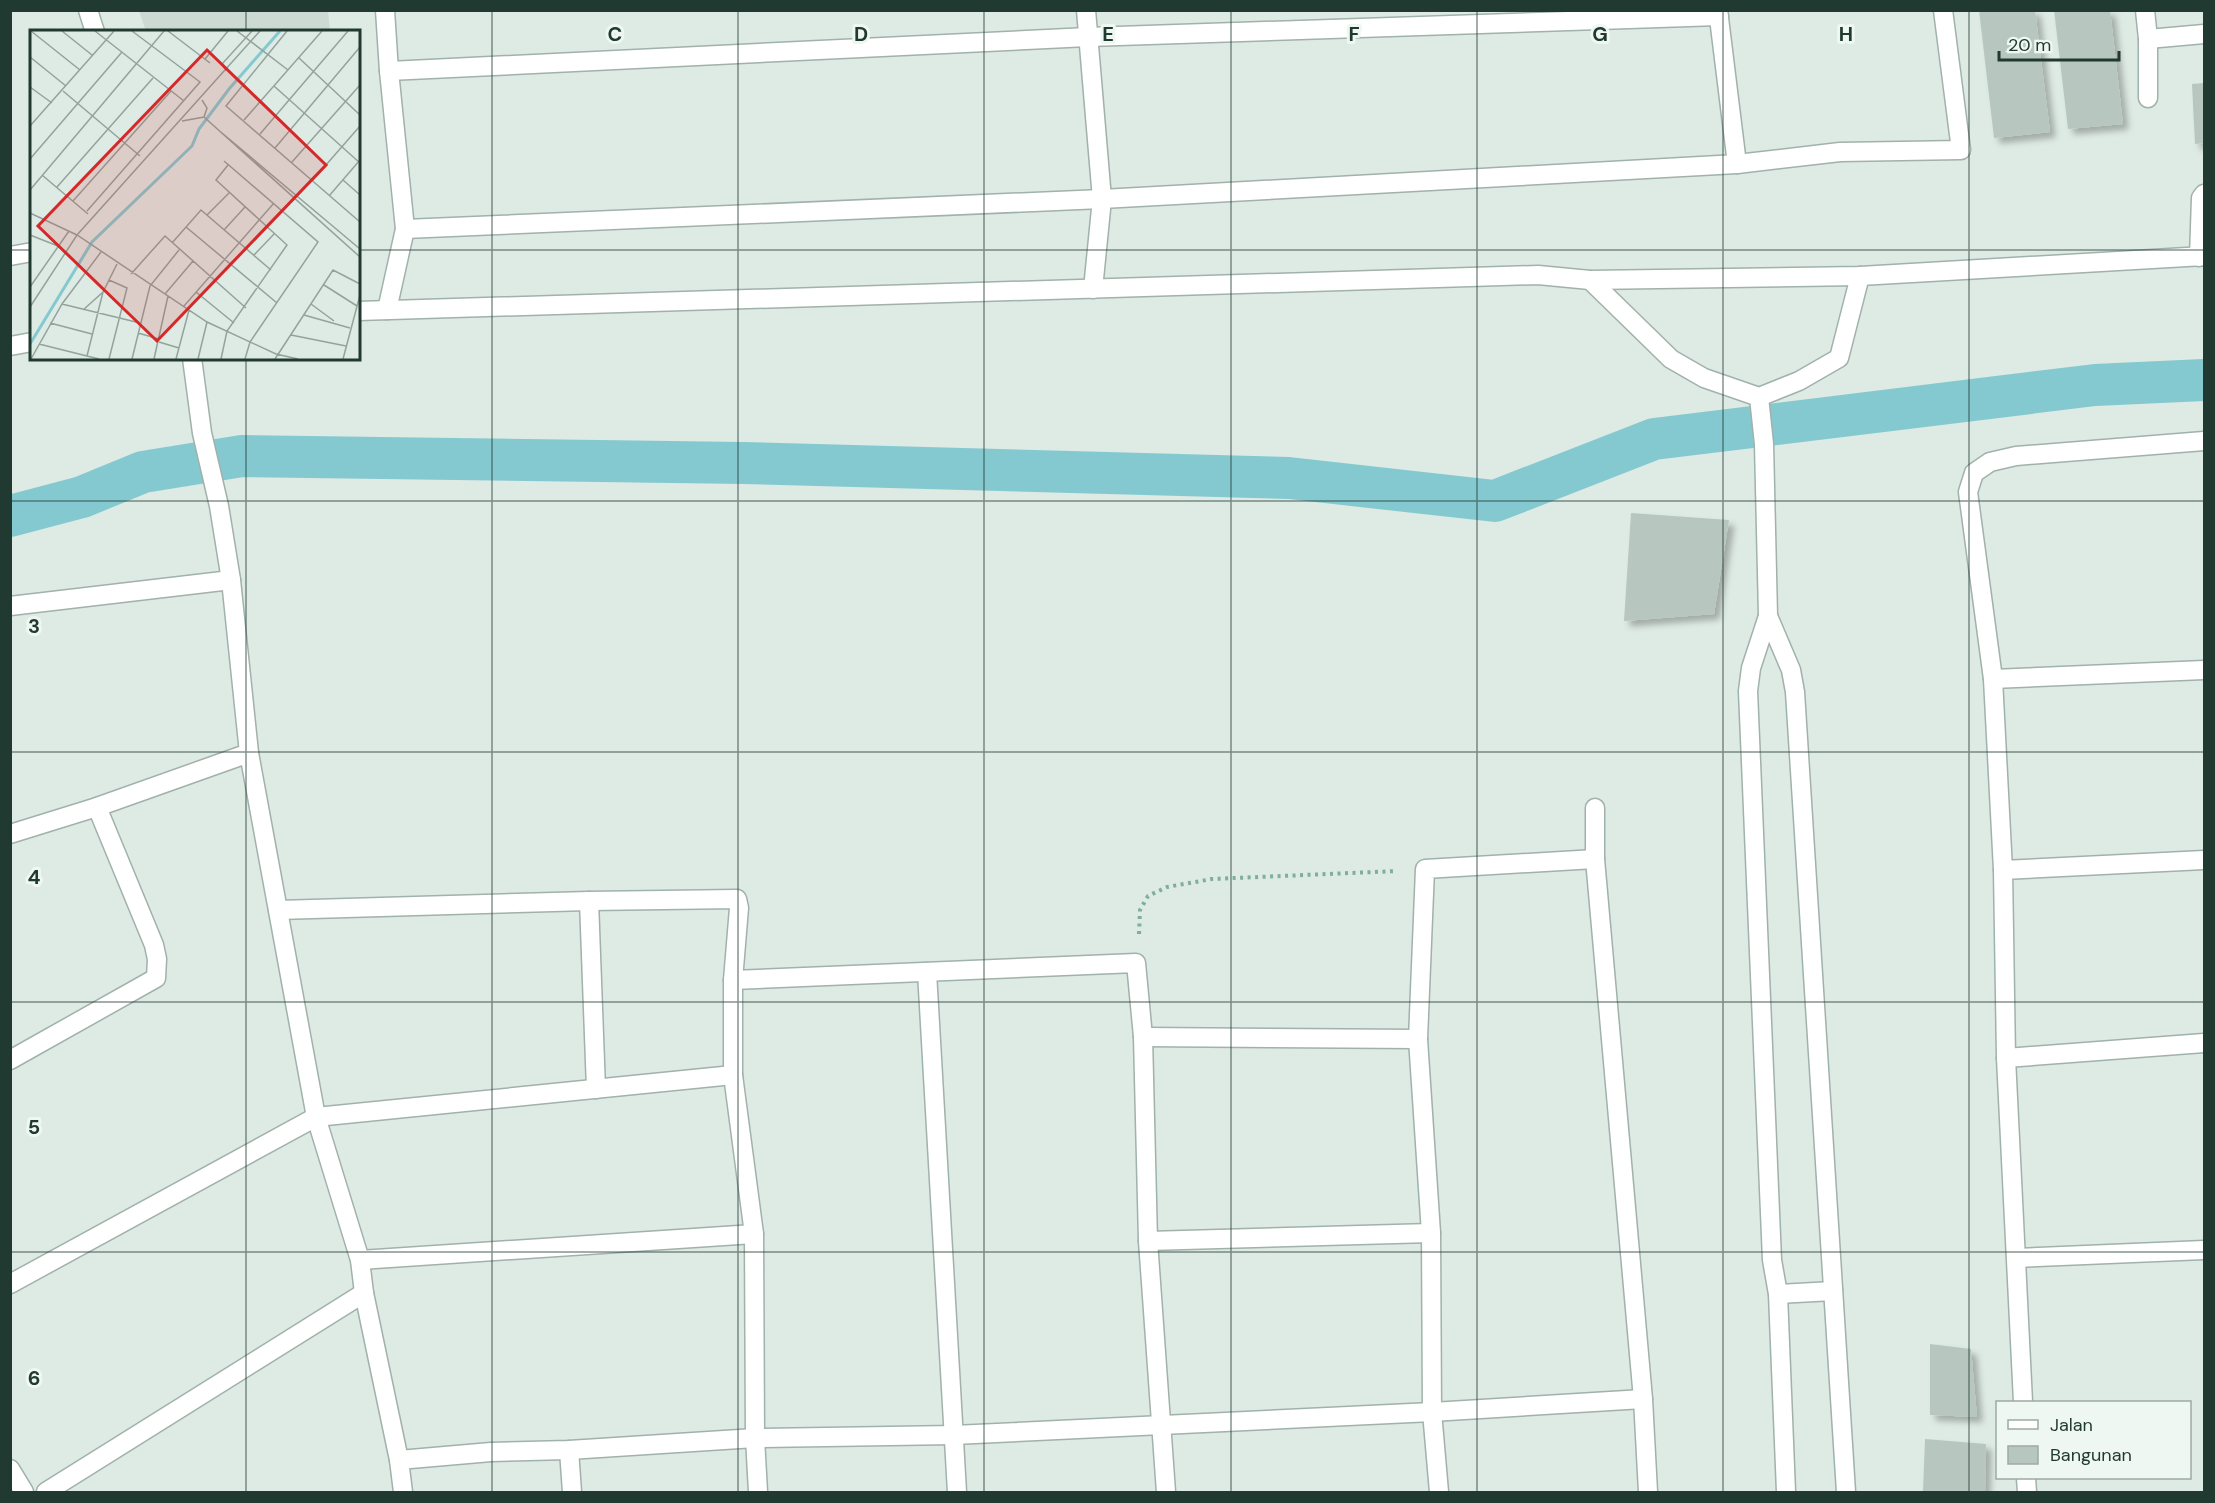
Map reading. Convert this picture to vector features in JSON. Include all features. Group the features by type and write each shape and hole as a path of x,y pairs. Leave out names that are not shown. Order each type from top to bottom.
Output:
{"street":[{"path":"88,10 94,30"},
{"path":"385,10 405,229 387,310"},
{"path":"1086,10 1102,199 1093,289"},
{"path":"405,229 1102,199 1737,164 1840,152 1961,150 1943,10"},
{"path":"2145,10 2148,39 2148,98"},
{"path":"389,71 1088,37 1719,13 1737,164"},
{"path":"2148,39 2205,34"},
{"path":"360,311 1538,276 1590,280 1860,276 2202,257 2201,198 2205,194"},
{"path":"10,256 30,252"},
{"path":"1590,280 1671,359 1704,378 1759,397 1799,381 1839,358 1860,276"},
{"path":"10,346 30,342"},
{"path":"192,360 202,433 219,506 231,580 249,753 316,1117 360,1260 364,1293 399,1460 403,1492"},
{"path":"1759,397 1764,444 1768,616 1751,668 1748,691 1772,1260 1778,1294 1786,1492"},
{"path":"2023,1401 2006,1058 2004,870 1993,679 1968,492 1974,473 1990,462 2016,456 2205,441"},
{"path":"10,606 231,580"},
{"path":"1768,616 1791,670 1795,692 1846,1492"},
{"path":"1993,679 2205,670"},
{"path":"10,834 97,807 249,753"},
{"path":"10,1060 156,978 157,959 154,945 97,807"},
{"path":"1595,808 1595,859 1643,1399 1648,1492"},
{"path":"1439,1492 1432,1412 1431,1233 1418,1039 1425,869 1595,859"},
{"path":"2004,870 2205,860"},
{"path":"278,910 736,898 739,908 733,981 733,1075 754,1234 755,1438 758,1492"},
{"path":"589,901 596,1089"},
{"path":"733,981 1136,963 1143,1037 1148,1241 1166,1492"},
{"path":"927,972 957,1492"},
{"path":"1143,1037 1418,1039"},
{"path":"2006,1058 2205,1043"},
{"path":"12,1281 316,1117 733,1075"},
{"path":"1148,1241 1431,1233"},
{"path":"360,1260 754,1234"},
{"path":"2017,1258 2205,1250"},
{"path":"1778,1294 1833,1292"},
{"path":"46,1492 364,1293"},
{"path":"399,1460 490,1452 568,1450 755,1438 954,1435 1162,1426 1643,1399"},
{"path":"568,1450 572,1492"},
{"path":"10,1469 24,1492"}],"path":[{"path":"1136,963 1140,910 1148,896 1167,886 1212,879 1425,869"}],"shaded area":[{"path":"139,11 328,11 330,30 146,30"}],"building":[{"path":"1979,10 2035,10 2050,132 1994,138"},
{"path":"2054,10 2110,10 2123,124 2068,129"},
{"path":"2204,83 2204,143 2195,144 2192,84"},
{"path":"1631,513 1729,520 1714,614 1624,621"},
{"path":"1930,1344 1971,1349 1977,1417 1930,1415"},
{"path":"1925,1439 1986,1444 1985,1492 1923,1492"}],"waterway":[{"path":"10,516 82,497 143,472 242,456 743,463 1289,478 1495,501 1654,439 2095,385 2204,380"}]}
